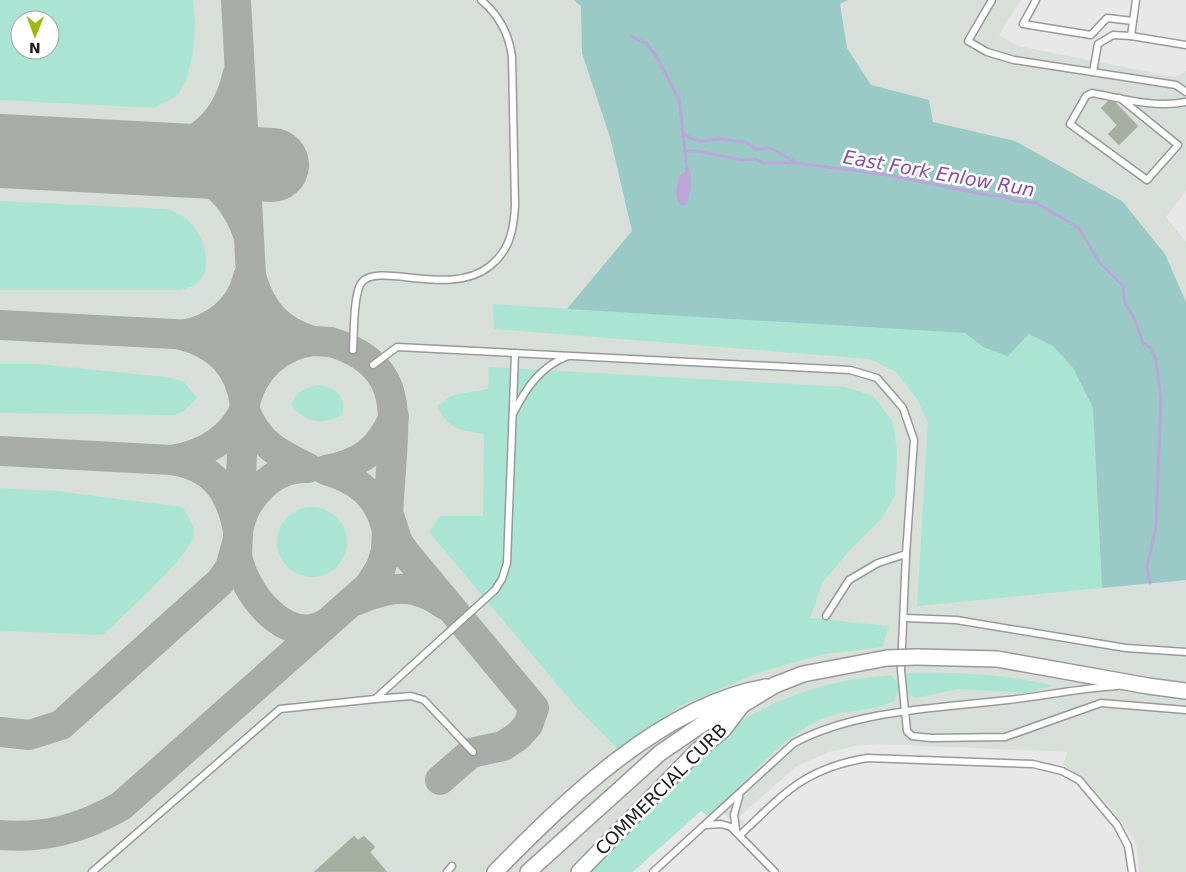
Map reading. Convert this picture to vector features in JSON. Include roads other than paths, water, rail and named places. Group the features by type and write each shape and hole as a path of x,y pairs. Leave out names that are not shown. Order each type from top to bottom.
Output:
{"street":[{"path":"495,872 539,827 599,774 667,725 737,692 774,685 803,674 886,658 997,659 1141,685 1186,691"},
{"path":"528,872 660,753 723,710 742,706 774,685"},
{"name":"COMMERCIAL CURB","path":"579,872 696,752 723,730 742,706"}],"lane":[{"path":"353,350 358,290 366,279 377,275 442,281 469,277 494,262 510,239 514,225 515,205 510,40 503,24 481,0"},
{"path":"992,0 968,41 988,52 1014,60 1176,85 1186,92"},
{"path":"1036,0 1023,24 1091,35 1107,18 1133,21"},
{"path":"1130,36 1136,0"},
{"path":"1093,72 1098,44 1113,35 1186,45"},
{"path":"1120,98 1178,145 1147,180 1070,124 1086,96 1092,93 1120,98 1164,106 1186,102"},
{"path":"373,365 398,347 850,370 877,378 903,408 914,440 906,554 902,670 907,731 912,736 931,738 1005,737 1101,703 1186,710"},
{"path":"375,699 482,602 502,579 507,563 515,353"},
{"path":"513,416 521,398 540,374 556,362 571,356"},
{"path":"826,616 849,580 878,563 906,554"},
{"path":"905,618 956,620 1126,648 1186,652"},
{"path":"653,872 794,743 817,730 904,712 1030,697 1079,688 1141,685"},
{"path":"92,872 280,709 412,696 424,700 473,752"},
{"path":"738,833 796,784 820,771 846,762 867,758 1033,764 1062,771 1079,780 1117,825 1128,846 1132,872"},
{"path":"738,833 734,815 740,794"},
{"path":"706,825 725,825 738,833 775,872"},
{"path":"447,872 452,866"}],"waterway":[{"name":"East Fork Enlow Run","path":"631,36 647,44 656,56 679,99 683,133 690,138 700,141 719,139 745,142 756,149 770,148 797,163 888,175 992,196 1003,196 1016,201 1036,203 1079,228 1099,262 1123,286 1125,303 1135,320 1143,343 1151,348 1156,361 1161,399 1156,526 1147,567 1150,583"},
{"path":"683,133 686,162"},
{"path":"684,151 697,151 742,160 756,159 763,163 796,163"}]}
